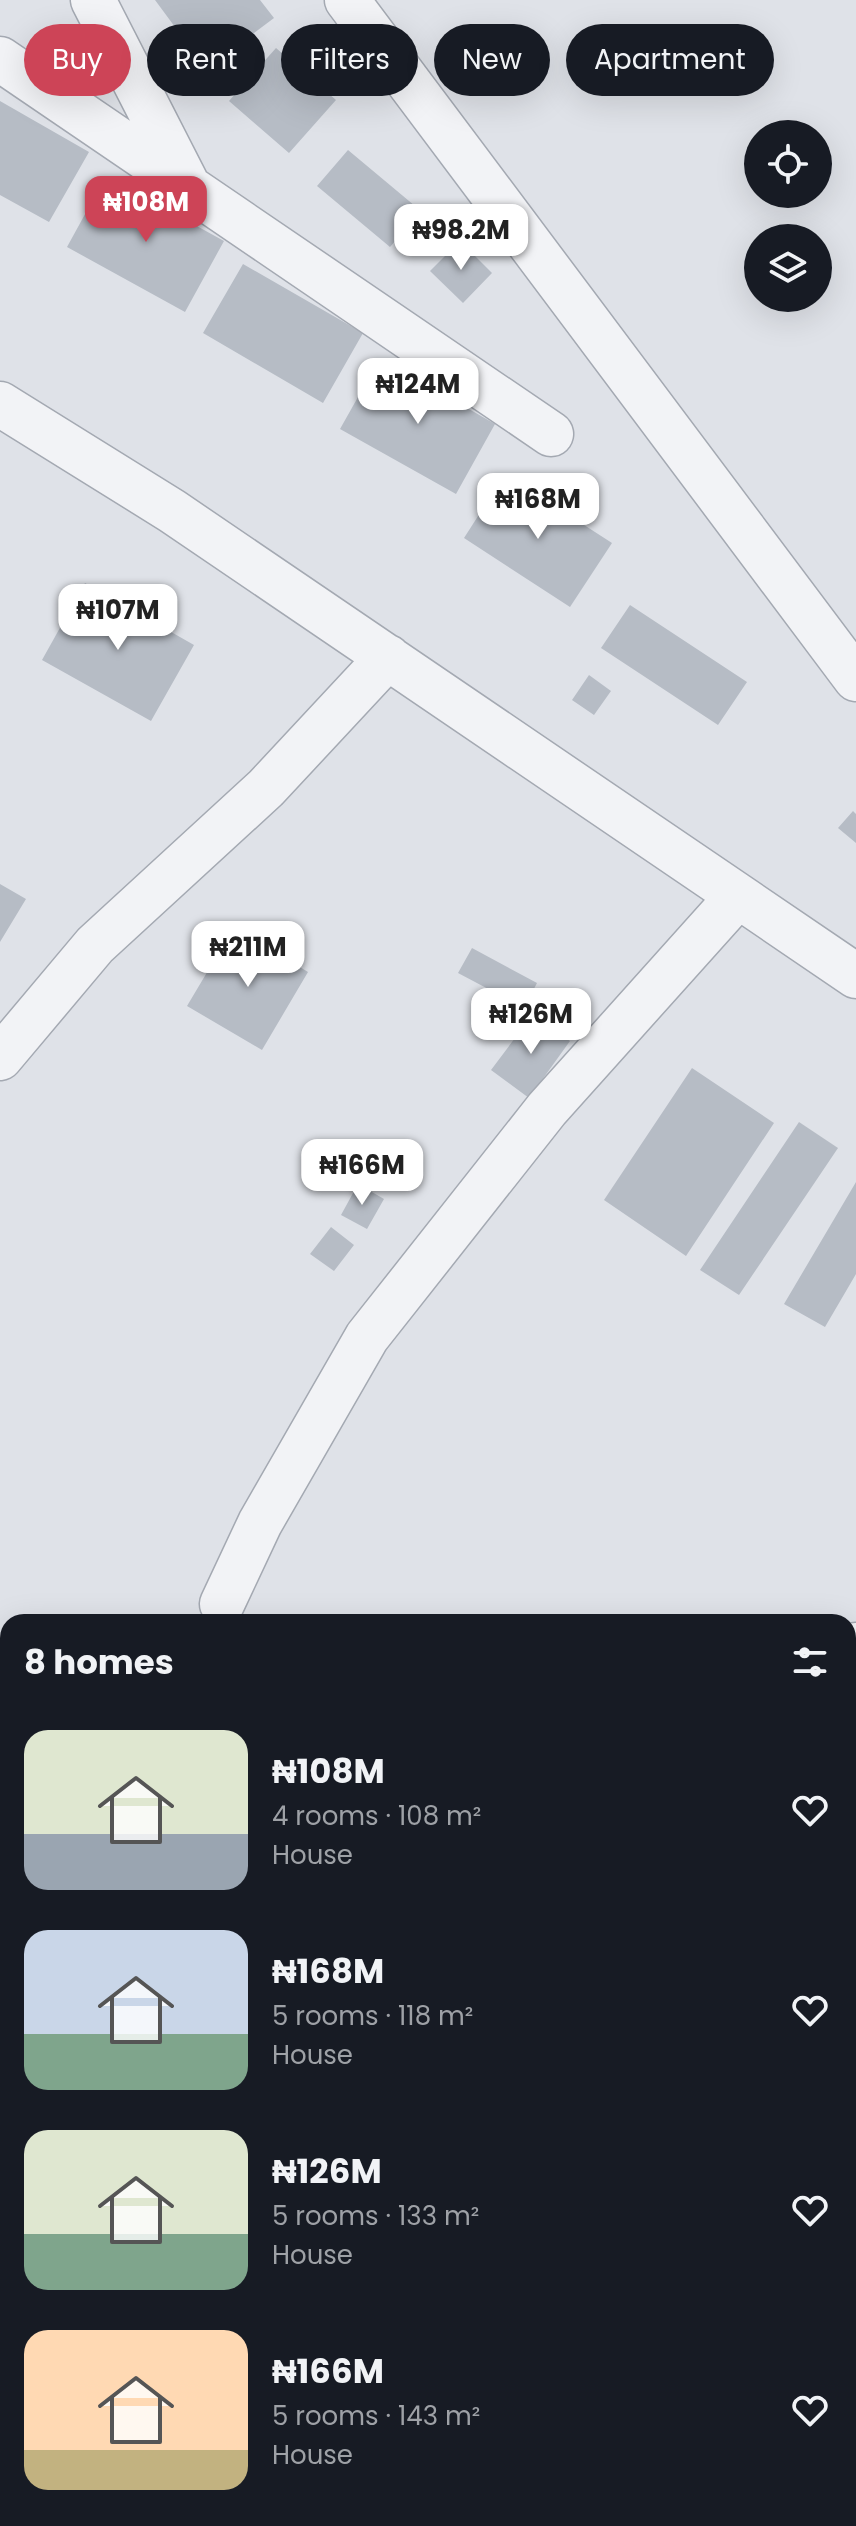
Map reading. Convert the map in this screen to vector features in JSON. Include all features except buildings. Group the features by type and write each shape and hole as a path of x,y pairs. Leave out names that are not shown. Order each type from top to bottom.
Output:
{"street":[{"path":"93,0 187,185"},
{"path":"347,0 856,679"},
{"path":"0,59 551,434"},
{"path":"0,404 172,511 856,976"},
{"path":"0,1058 95,945 266,788 388,657"},
{"path":"222,1604 260,1523 367,1337 547,1109 738,896"}]}
